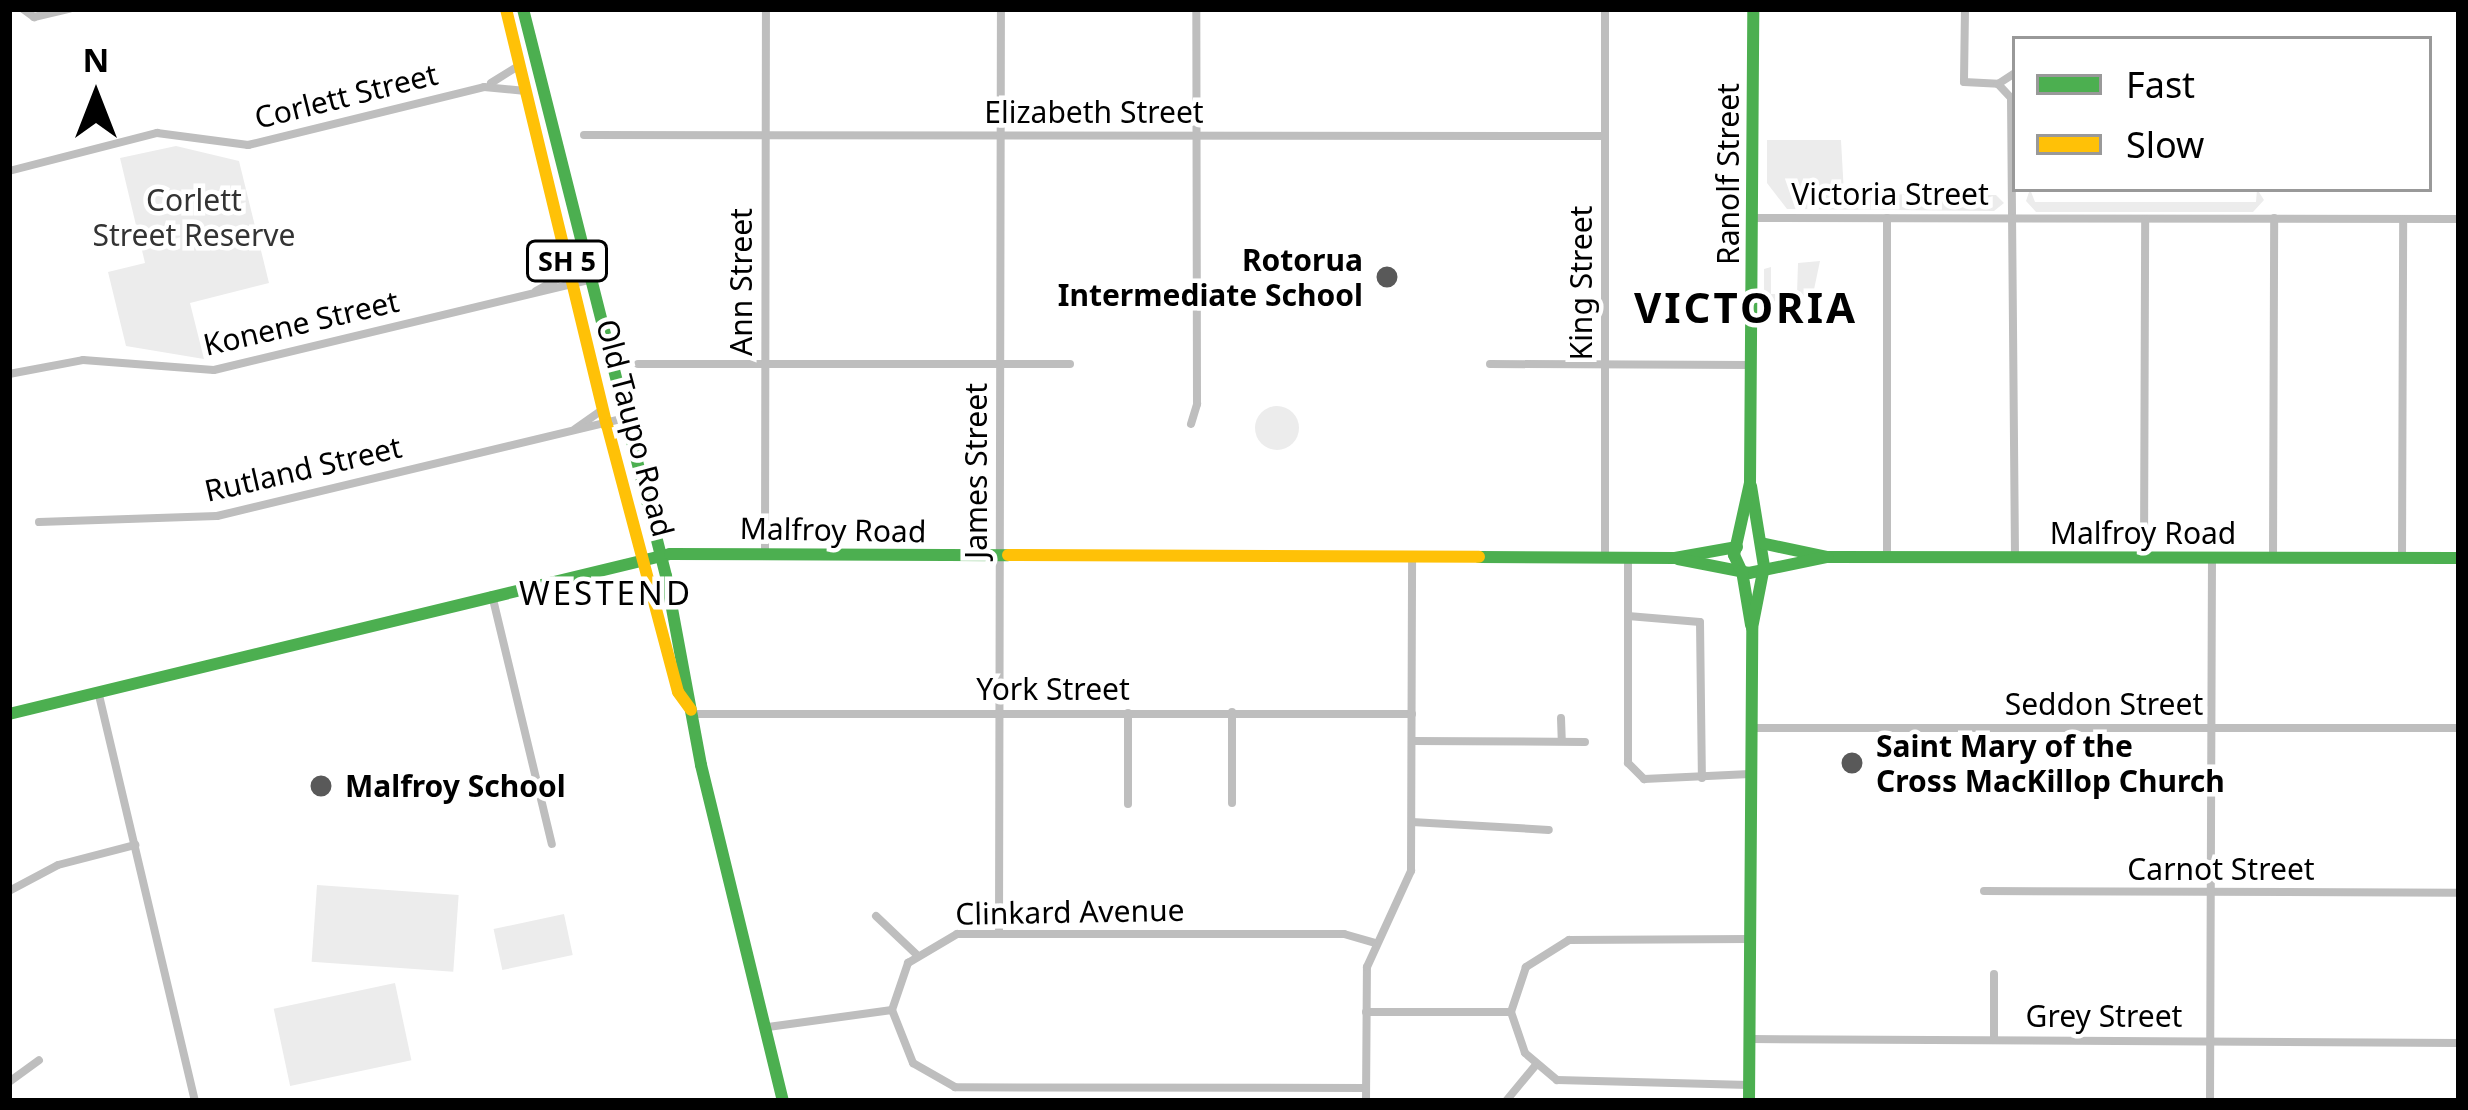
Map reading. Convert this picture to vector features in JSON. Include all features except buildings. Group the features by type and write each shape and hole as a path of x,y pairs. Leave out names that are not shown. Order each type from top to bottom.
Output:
{"main road":[{"name":"Old Taupo Road","path":"506,9 603,408 614,422"},
{"name":"Old Taupo Road","path":"523,9 588,280 614,422 652,556 678,692 694,715 783,1101"},
{"name":"Ranolf Street","path":"1737,547 1750,483 1753,9"},
{"path":"546,172 562,169"},
{"name":"Ranolf Street","path":"1750,483 1764,567"},
{"name":"Malfroy Road","path":"1675,558 1761,543 1827,557"},
{"path":"1737,547 1752,628"},
{"name":"Malfroy Road","path":"9,714 652,556 1628,557 1675,558 1742,570 1827,557 2459,558"},
{"path":"1749,1101 1752,628 1764,567"}],"street":[{"path":"26,12 69,9"},
{"name":"Ann Street","path":"765,555 766,9"},
{"name":"James Street","path":"999,932 1001,9"},
{"path":"1191,424 1198,404 1196,9"},
{"name":"King Street","path":"1605,9 1605,557"},
{"path":"1965,9 1964,82 1998,84 2012,75"},
{"name":"Corlett Street","path":"9,171 158,133 248,145 484,87 519,65"},
{"path":"1998,84 2012,96"},
{"name":"Corlett Street","path":"484,87 526,91"},
{"name":"Elizabeth Street","path":"584,135 1604,136"},
{"path":"2015,192 2015,557"},
{"name":"Victoria Street","path":"1752,218 2459,219"},
{"path":"1887,218 1887,557"},
{"path":"2272,558 2274,218"},
{"path":"2144,558 2145,219"},
{"path":"2402,558 2403,219"},
{"name":"Konene Street","path":"9,374 83,360 214,370 530,294 572,279 588,280"},
{"name":"Konene Street","path":"530,294 572,279"},
{"path":"638,364 1070,364"},
{"path":"1490,364 1752,365"},
{"name":"Rutland Street","path":"574,430 603,408"},
{"name":"Rutland Street","path":"39,521 217,515 614,422"},
{"path":"1366,1101 1366,1012 1376,943 1408,882 1412,557"},
{"path":"1628,557 1628,763 1644,779 1750,774"},
{"path":"2210,1101 2212,557"},
{"path":"492,595 552,844"},
{"path":"1628,616 1700,622 1702,779"},
{"path":"98,692 195,1101"},
{"path":"1232,712 1232,803"},
{"path":"1128,713 1128,804"},
{"name":"York Street","path":"694,715 1412,714"},
{"path":"1561,718 1562,741"},
{"name":"Seddon Street","path":"1750,728 2459,728"},
{"path":"1412,741 1585,742"},
{"path":"1412,822 1550,830"},
{"path":"9,891 58,865 135,844"},
{"name":"Carnot Street","path":"1984,891 2459,893"},
{"path":"876,916 916,954 892,1010 913,1063 955,1087 1366,1088"},
{"name":"Clinkard Avenue","path":"916,954 947,936 999,932 1344,934 1376,943"},
{"path":"1749,939 1569,940 1526,967 1511,1012 1535,1066 1582,1085 1749,1085"},
{"path":"1994,974 1994,1040"},
{"path":"768,1028 892,1010"},
{"path":"1366,1012 1511,1012"},
{"name":"Grey Street","path":"1749,1040 2459,1042"},
{"path":"9,1082 39,1060"},
{"path":"1506,1101 1535,1066"}],"green space":[{"path":"1767,140 1841,140 1844,194 1996,195 2004,203 1994,211 1787,209 1767,183"},
{"name":"Corlett Street Reserve","path":"176,146 239,161 269,283 190,303 204,359 126,346 108,272 145,263 120,158"},
{"path":"2029,192 2035,202 2256,202 2257,192 2264,200 2253,212 2036,212 2026,201"},
{"path":"1820,261 1812,299 1764,302 1764,269 1771,267 1771,294 1797,294 1798,263"},
{"path":"1277,406 1293,412 1299,428 1293,444 1277,450 1261,444 1255,428 1261,412"},
{"path":"317,885 459,895 453,972 312,962"},
{"path":"564,914 573,955 502,970 494,929"},
{"path":"395,983 411,1060 290,1086 274,1009"}],"traffic: fast":[{"path":"523,9 666,576 701,765 783,1101"},
{"path":"1741,570 1734,555 1750,483 1753,9"},
{"path":"1751,486 1764,566"},
{"path":"1761,543 1827,557 2459,558"},
{"path":"1479,557 1675,558 1737,547"},
{"path":"9,714 670,554 1008,555"},
{"path":"1678,559 1749,573 1827,557"},
{"path":"1749,1101 1752,628 1764,567"},
{"path":"1742,571 1751,625"}],"traffic: slow":[{"path":"506,9 607,425 678,692 691,710"},
{"path":"1008,555 1479,557"}],"place":[{"name":"Rotorua Intermediate School","path":"1387,277"},
{"name":"Saint Mary of the Cross MacKillop Church","path":"1852,763"},
{"name":"Malfroy School","path":"321,786"}],"district":[{"name":"VICTORIA","path":"1746,307"},
{"name":"WESTEND","path":"606,593"}]}
